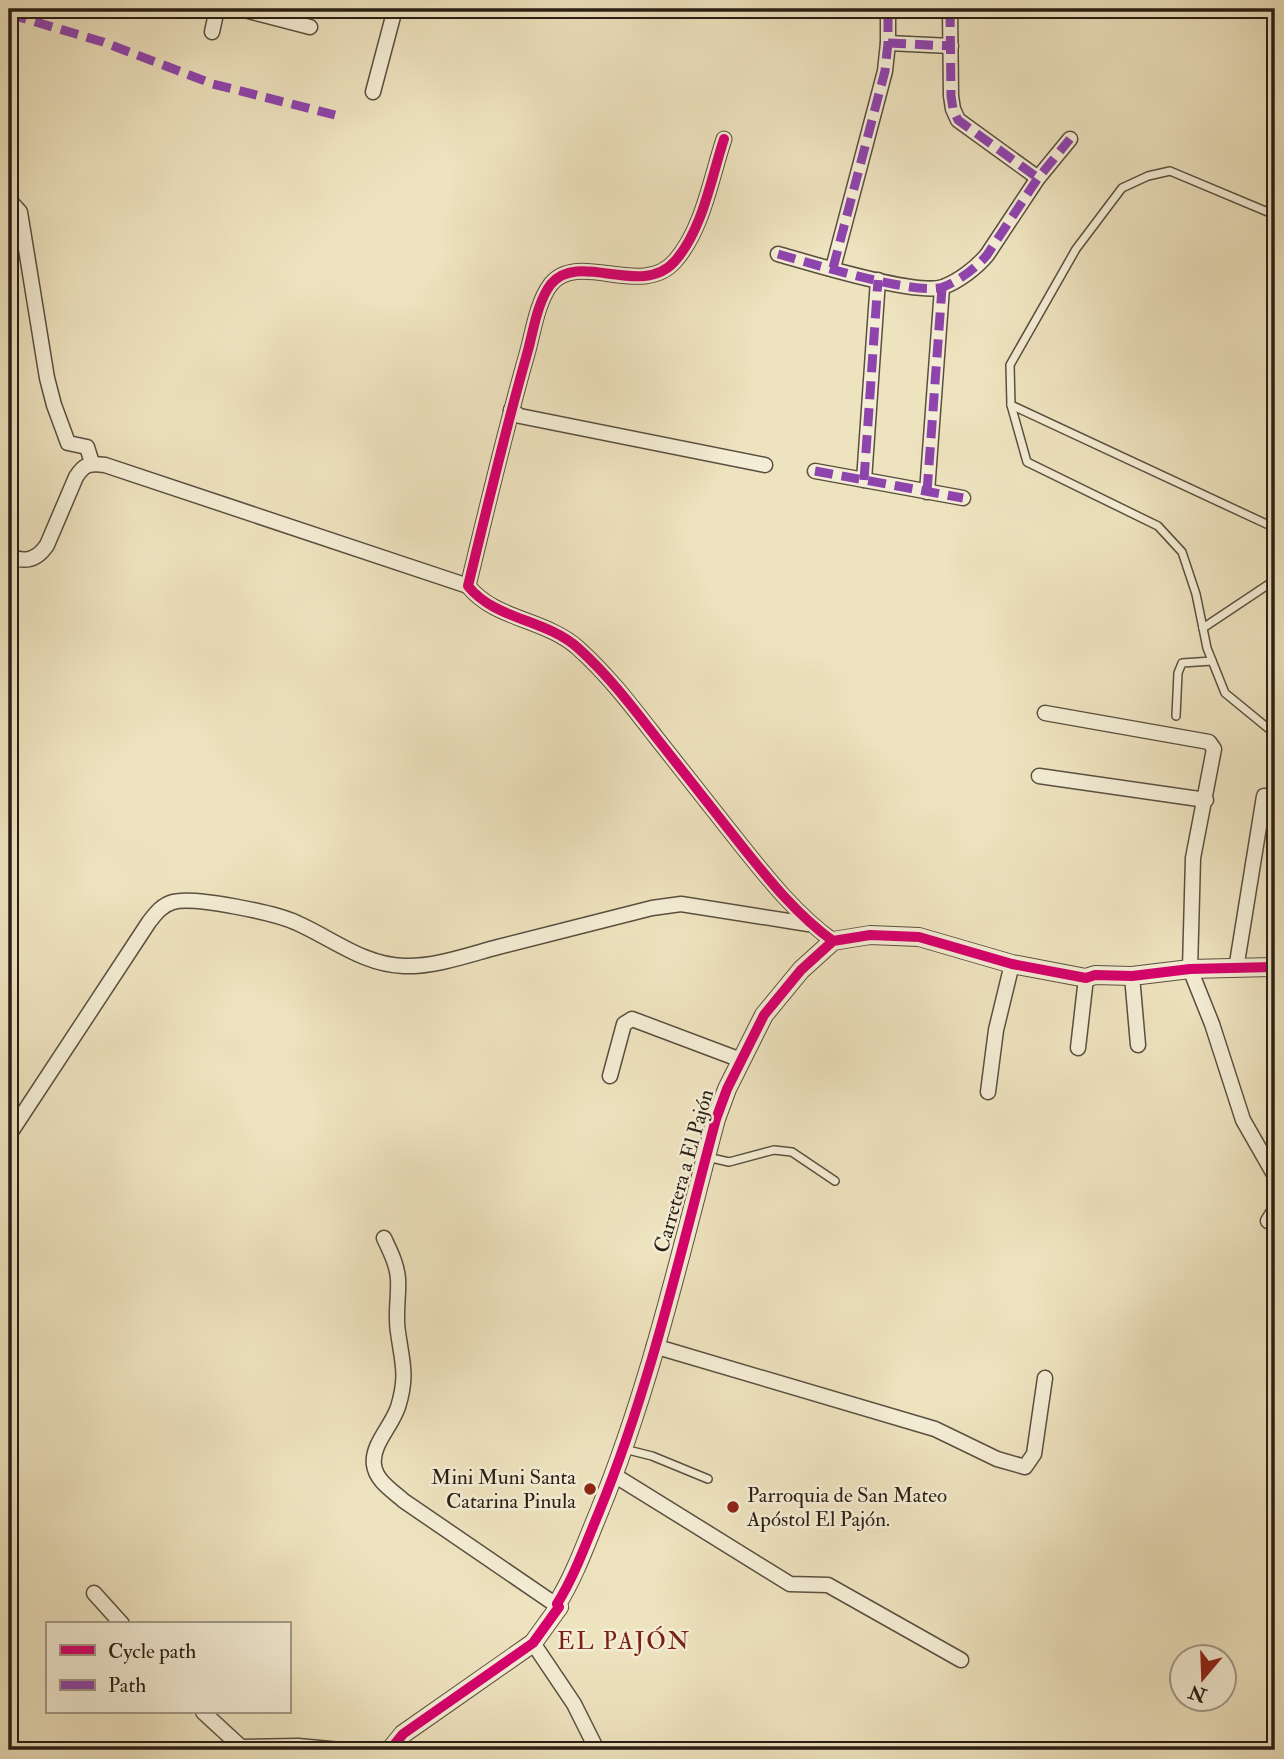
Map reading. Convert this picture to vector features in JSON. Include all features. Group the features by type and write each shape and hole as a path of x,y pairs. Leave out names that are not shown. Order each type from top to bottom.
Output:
{"street":[{"path":"212,32 217,9"},
{"path":"241,9 310,27"},
{"path":"373,92 394,9"},
{"path":"833,268 877,103 888,43 888,9"},
{"path":"950,9 951,96 958,120 1038,178"},
{"path":"888,43 951,46"},
{"path":"468,586 511,410 542,303 551,285 565,272 584,271 634,277 654,274 673,264 688,243 724,139"},
{"path":"778,254 877,281 942,288 978,266 987,256 1038,178 1069,139"},
{"path":"9,200 20,212 26,260 54,405 68,443 87,447 92,463"},
{"path":"864,480 877,281"},
{"path":"927,492 942,288"},
{"path":"511,410 520,415 765,465"},
{"path":"9,556 19,561 27,561 42,553 81,469 92,463 104,465 468,586 488,605 547,629 575,645 608,677 761,870 808,923 833,942 870,935 919,937 1012,964 1086,978 1095,975 1132,976 1190,969 1275,967"},
{"path":"815,471 962,498"},
{"path":"1045,713 1209,742 1214,749 1193,858 1190,969 1212,1024 1243,1120 1275,1176"},
{"path":"1039,776 1206,800"},
{"path":"1236,969 1265,796"},
{"path":"9,1135 149,922 158,910 171,902 185,900 263,911 296,922 374,961 405,966 445,961 652,908 681,904 808,923"},
{"name":"Carretera a El Pajón","path":"390,1750 403,1734 533,1643 559,1607 557,1604 569,1585 623,1448 727,1089 764,1015 801,970 833,942"},
{"path":"988,1092 996,1030 1012,964"},
{"path":"1132,976 1138,1045"},
{"path":"1079,1048 1086,978"},
{"path":"610,1076 624,1024 632,1019 741,1060"},
{"path":"384,1238 398,1279 396,1306 404,1362 403,1389 390,1427 373,1456 374,1469 382,1482 404,1501 559,1607"},
{"path":"654,1346 935,1429 997,1459 1026,1467 1034,1454 1045,1378"},
{"path":"614,1475 790,1584 828,1585 961,1661"},
{"path":"94,1593 120,1622"},
{"path":"533,1643 574,1704 597,1750"},
{"path":"205,1714 241,1747 298,1746 341,1750"}],"lane":[{"path":"1275,215 1170,171 1148,176 1122,188 1076,249 1010,365 1011,405 1027,462 1158,526 1182,552 1196,594 1212,661 1225,693 1275,734"},
{"path":"1011,405 1040,421 1275,528"},
{"path":"1203,628 1275,580"},
{"path":"1176,716 1178,673 1182,663 1212,661"},
{"path":"706,1157 729,1162 774,1150 792,1152 835,1181"},
{"path":"623,1448 652,1456 708,1479"}],"marked path":[{"path":"833,268 885,71 888,9"},
{"path":"950,9 951,96 958,120 1038,178"},
{"path":"9,14 103,42 213,84 335,115"},
{"path":"888,43 951,46"},
{"path":"778,254 887,283 929,289 943,287 967,274 987,255 1038,178 1070,139"},
{"path":"864,480 878,280"},
{"path":"927,492 942,288"},
{"path":"815,471 963,498"}],"cycle path":[{"path":"724,139 693,234 675,261 661,272 646,276 578,271 563,275 546,291 536,318 468,586 492,606 565,638 589,658 628,702 773,884 807,920 833,941"},
{"path":"390,1750 403,1734 533,1643 559,1607 557,1604 585,1547 618,1464 650,1366 716,1119 727,1089 764,1015 801,970 833,941 870,935 919,937 1012,964 1086,978 1095,975 1132,976 1190,969 1275,967"}],"place":[{"name":"Mini Muni Santa Catarina Pinula","path":"590,1489"},
{"name":"Parroquia de San Mateo Apóstol El Pajón.","path":"733,1507"}],"district":[{"name":"EL PAJÓN","path":"624,1641"}]}
